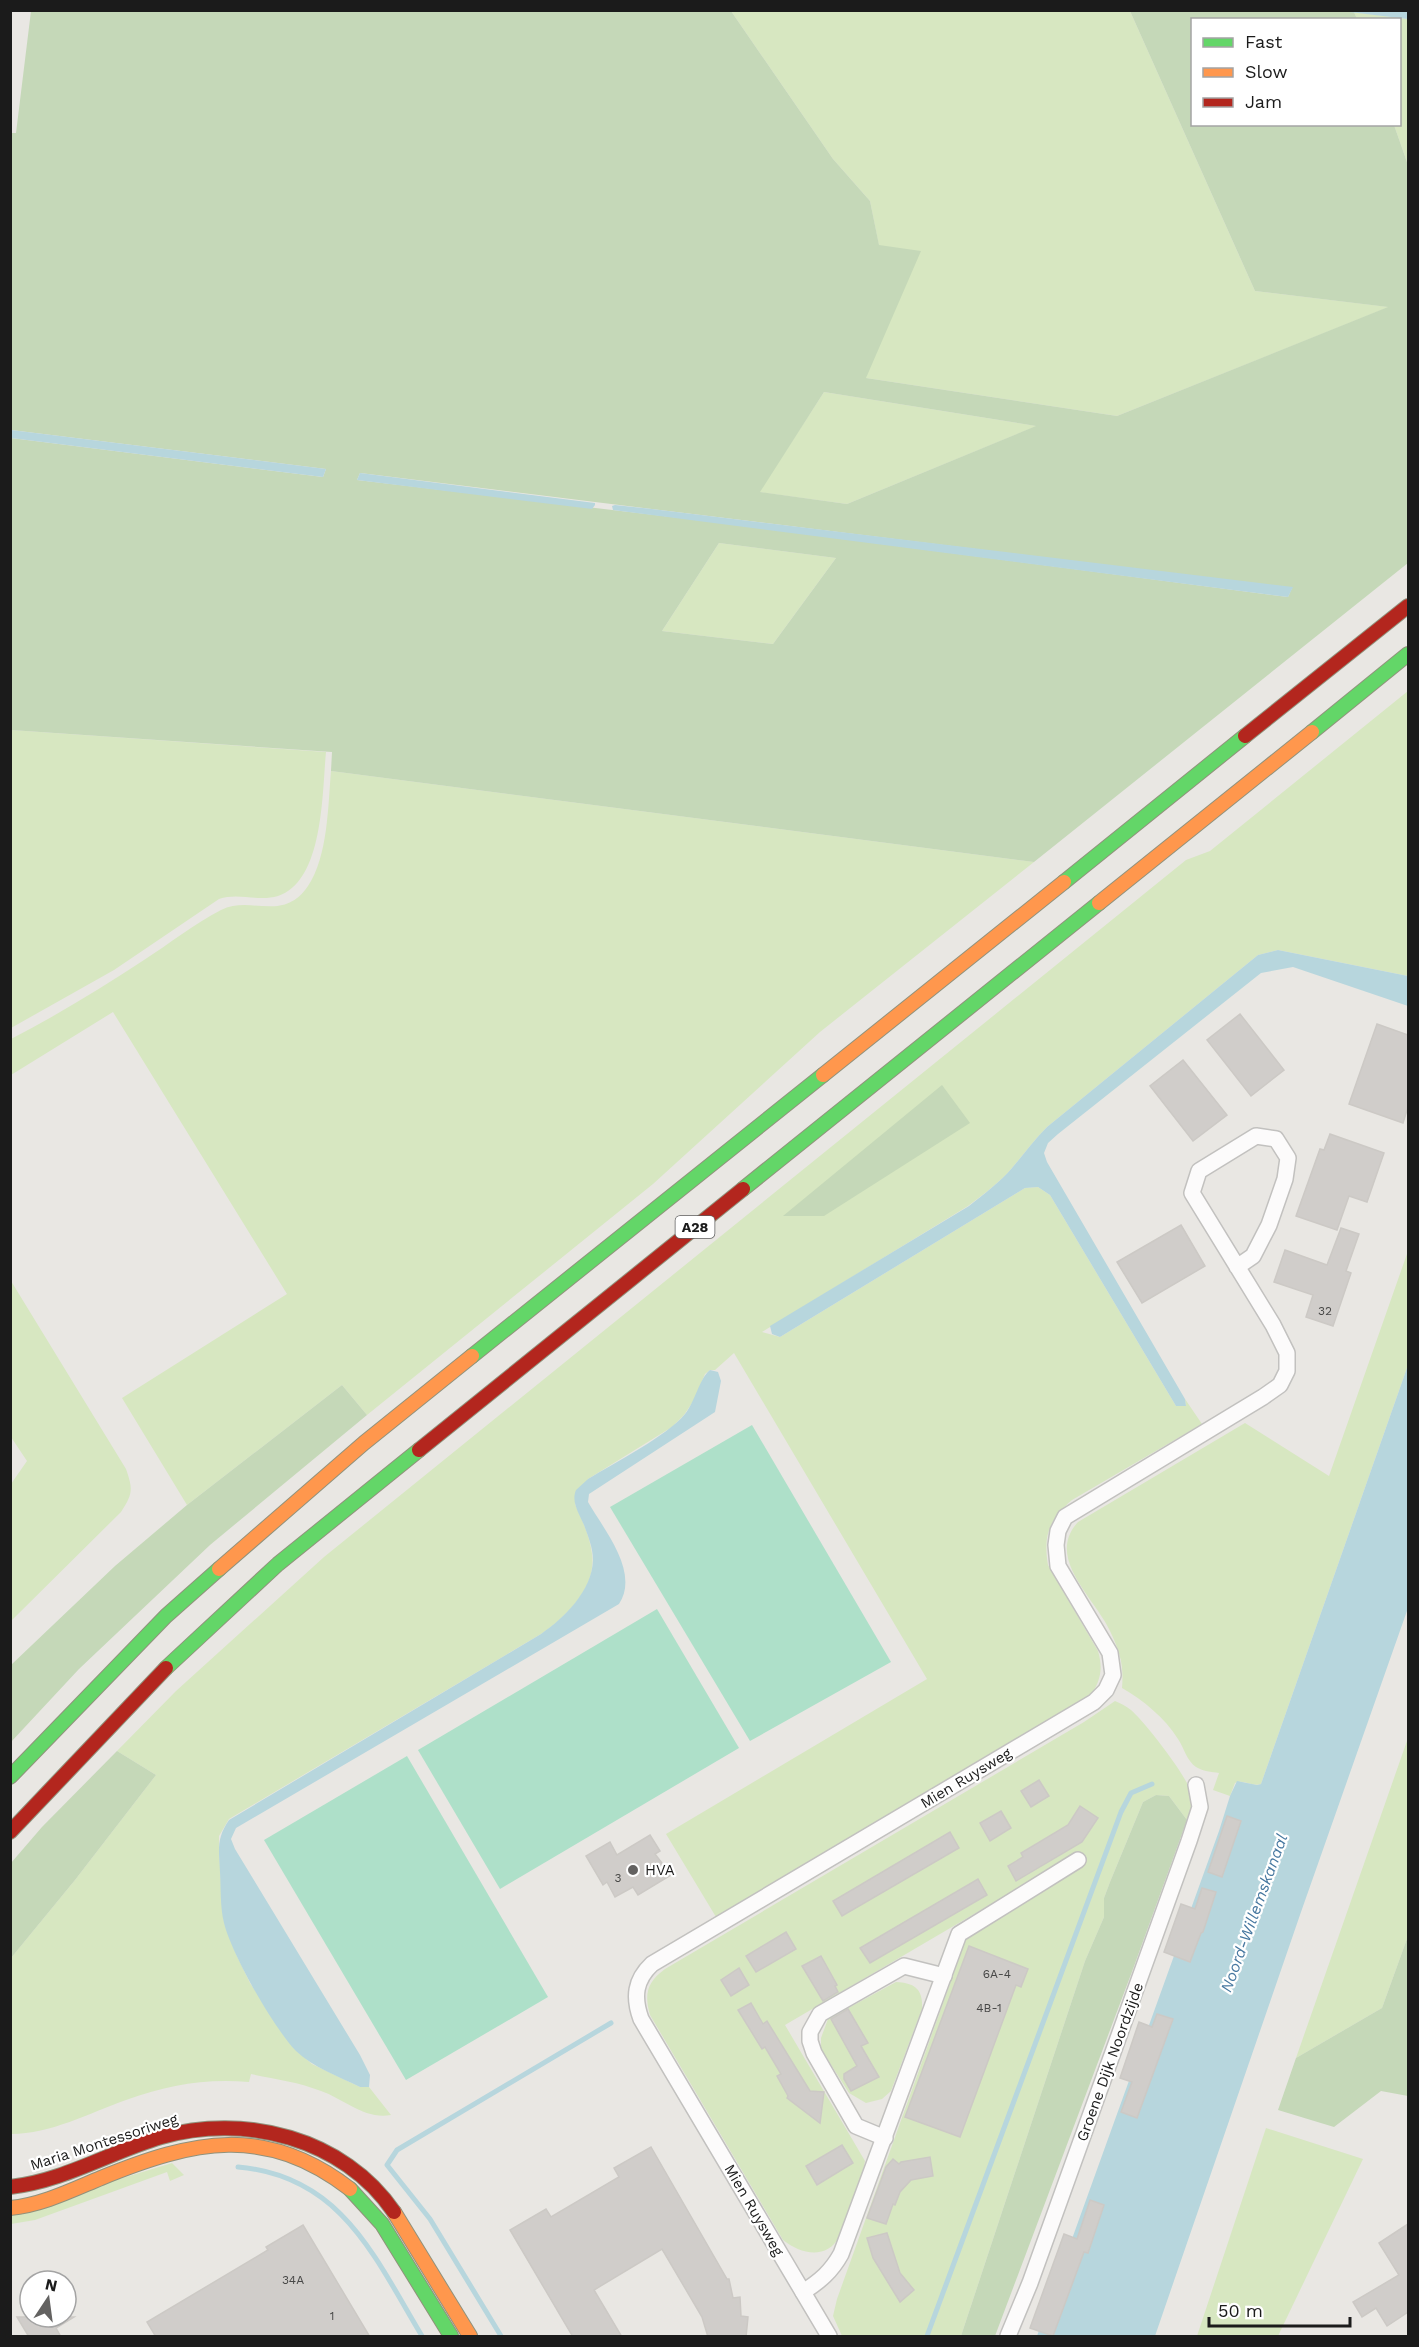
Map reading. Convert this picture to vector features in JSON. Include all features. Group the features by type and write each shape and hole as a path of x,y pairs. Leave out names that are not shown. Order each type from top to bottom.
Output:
{"main road":[{"name":"A28","path":"10,1777 166,1616 364,1443 1408,606"},
{"name":"A28","path":"10,1832 182,1652 278,1564 1408,654"},
{"name":"Maria Montessoriweg","path":"10,2187 54,2177 163,2136 207,2127 266,2130 298,2139 333,2156 363,2177 390,2205 470,2337"},
{"name":"Maria Montessoriweg","path":"10,2208 50,2198 161,2156 205,2145 229,2144 272,2148 327,2171 352,2190 375,2214 451,2337"}],"street":[{"name":"Mien Ruysweg","path":"829,2337 641,2019 636,2006 639,1980 652,1964 1084,1708 1106,1690 1113,1675 1110,1653 1058,1566 1056,1545 1058,1531 1065,1517 1280,1385 1287,1371 1287,1353 1273,1324 1237,1267 1192,1193 1199,1171 1256,1136 1276,1139 1288,1158 1285,1179 1269,1225 1253,1256 1237,1267"},
{"name":"Groene Dijk Noordzijde","path":"1008,2337 1030,2283 1189,1841 1200,1807 1196,1785"},
{"path":"802,2292 833,2269 841,2254 959,1934 962,1930 1078,1860"},
{"path":"885,2138 856,2126 814,2053 810,2032 820,2014 904,1966 944,1976"}],"green space":[{"path":"1341,10 1354,12 1357,18 1191,18 1191,126 1394,126 1408,165 1408,563 1034,862 331,771 332,752 11,730 11,438 323,477 326,469 11,430 10,133 16,133 31,11 731,11 833,159 870,201 879,245 921,251 866,378 1117,416 1388,307 1255,291 1130,11","holes":["824,392 1036,426 847,504 760,492","360,473 1292,588 1288,597 706,521 357,480","719,543 836,558 773,644 662,631"]},
{"path":"731,11 1130,11 1255,291 1389,307 1117,416 866,378 879,246 870,201 833,159"},
{"path":"1354,12 1400,18 1357,18"},
{"path":"1401,18 1408,19 1408,165 1394,126 1401,126"},
{"path":"824,392 1037,426 847,504 759,492"},
{"path":"719,543 836,558 773,644 662,631"},
{"path":"1408,691 1408,976 1278,950 1258,955 1047,1127 1007,1173 968,1206 762,1332 780,1337 1025,1188 1038,1187 1050,1195 1176,1406 1186,1406 1185,1399 1202,1424 1072,1500 1053,1521 1046,1545 1048,1565 1100,1657 1100,1674 1091,1695 716,1917 666,1834 927,1679 734,1353 715,1370 710,1370 705,1374 694,1400 672,1427 588,1479 575,1504 592,1554 590,1578 578,1600 560,1619 541,1634 229,1819 219,1836 224,1922 250,1983 295,2049 312,2064 360,2087 369,2087 391,2115 381,2116 363,2112 313,2088 251,2074 249,2082 202,2082 156,2090 55,2127 11,2134 11,1958 156,1775 117,1751 176,1691 324,1557 1186,860 1210,851"},
{"path":"11,730 326,752 318,833 304,873 293,887 278,896 263,898 233,896 219,899 114,970 11,1028"},
{"path":"331,771 1034,862 820,1032 653,1184 367,1415 342,1385 187,1505 122,1398 287,1294 113,1012 11,1075 11,1039 95,991 221,910 244,905 277,906 298,897 308,886 320,860 328,815"},
{"path":"942,1085 970,1123 824,1216 783,1216"},
{"path":"1408,1251 1408,1365 1261,1784 1235,1783 1230,1796 1213,1790 1219,1773 1196,1767 1167,1724 1146,1704 1122,1688 1122,1665 1119,1652 1103,1618 1084,1591 1069,1563 1067,1549 1069,1536 1078,1522 1245,1423 1329,1476"},
{"path":"11,1281 126,1469 131,1487 130,1496 121,1512 11,1621 11,1484 27,1461 11,1437"},
{"path":"342,1385 367,1415 210,1545 79,1669 11,1742 11,1665 115,1566 187,1505"},
{"path":"752,1425 891,1662 750,1741 610,1507"},
{"path":"657,1609 739,1748 500,1889 418,1750"},
{"path":"1115,1701 1127,1707 1137,1716 1182,1775 1192,1796 1187,1820 1169,1796 1156,1795 1143,1802 1104,1898 1104,1917 1085,1961 961,2336 842,2336 833,2316 837,2299 966,1939 1084,1866 1078,1853 785,2025 865,2161 839,2237 828,2249 820,2252 797,2249 783,2240 650,2015 647,2001 648,1989 654,1979 665,1969 1084,1722"},
{"path":"1408,1738 1408,1936 1382,2008 1296,2058"},
{"path":"117,1751 156,1775 11,1958 11,1863 42,1827"},
{"path":"407,1756 548,1997 406,2080 264,1840"},
{"path":"1156,1795 1169,1796 1187,1820 995,2336 961,2336 1085,1961 1104,1917 1104,1898 1143,1802"},
{"path":"1408,1936 1408,2096 1381,2091 1334,2127 1278,2110 1296,2058 1382,2008"},
{"path":"896,1982 917,1988 921,1996 922,2009 891,2091 882,2099 866,2103 849,2093 821,2049 821,2038 828,2019"},
{"path":"1266,2128 1363,2159 1278,2336 1197,2336"},
{"path":"172,2163 184,2175 170,2181 167,2172 35,2220 11,2224 11,2212"}],"water":[{"path":"1341,11 1408,11 1408,19"},
{"path":"11,430 326,469 323,477 11,438"},
{"path":"360,473 595,503 595,505 592,509 357,480"},
{"path":"612,506 1293,587 1288,597 613,510"},
{"path":"1278,950 1408,976 1408,1006 1293,967 1261,973 1058,1134 1048,1143 1044,1153 1047,1162 1185,1399 1186,1406 1176,1406 1050,1195 1038,1187 1025,1188 780,1337 772,1334 770,1326 969,1206 1007,1173 1047,1127 1258,955"},
{"name":"Noord-Willemskanaal","path":"1408,1365 1408,1608 1155,2336 1037,2336 1230,1796 1237,1781 1261,1784"},
{"path":"710,1370 718,1372 721,1381 715,1412 589,1494 588,1502 623,1565 624,1592 619,1604 236,1828 231,1839 235,1849 360,2055 370,2075 369,2087 360,2087 318,2067 296,2051 276,2025 244,1971 228,1937 222,1911 219,1857 220,1839 225,1827 229,1820 541,1634 559,1620 582,1593 588,1582 593,1560 590,1542 575,1503 576,1490 588,1479 653,1440 677,1422 685,1414"}],"building":[{"path":"1240,1014 1284,1070 1251,1096 1207,1040"},
{"path":"1377,1024 1408,1035 1408,1107 1403,1123 1349,1104"},
{"path":"1183,1060 1227,1115 1193,1141 1150,1086"},
{"path":"1330,1134 1384,1153 1367,1202 1349,1196 1337,1230 1296,1216 1320,1149 1324,1150"},
{"path":"1181,1225 1205,1266 1142,1303 1117,1262"},
{"path":"1341,1228 1359,1234 1346,1271 1351,1273 1333,1326 1306,1317 1313,1295 1274,1282 1285,1250 1327,1265"},
{"path":"1039,1780 1049,1796 1031,1807 1021,1791"},
{"path":"1080,1806 1098,1818 1082,1842 1016,1881 1008,1866 1023,1857 1021,1853 1068,1825"},
{"path":"1001,1811 1011,1828 990,1841 980,1823"},
{"path":"1227,1816 1241,1821 1222,1877 1208,1872"},
{"path":"950,1832 959,1848 842,1916 833,1901"},
{"path":"650,1835 660,1851 655,1854 671,1875 638,1895 633,1887 615,1897 607,1882 603,1885 586,1856 610,1842 617,1855"},
{"path":"978,1879 987,1895 870,1963 860,1948"},
{"path":"1202,1888 1216,1892 1190,1962 1164,1952 1181,1904 1195,1909"},
{"path":"786,1932 796,1949 756,1972 746,1956"},
{"path":"969,1946 1028,1969 1021,1987 1016,1985 960,2137 905,2117"},
{"path":"821,1956 837,1985 835,1986 838,1992 823,2001 802,1966"},
{"path":"739,1968 749,1985 731,1996 721,1980"},
{"path":"751,2003 763,2024 767,2021 810,2091 824,2092 820,2123 787,2098 777,2076 781,2074 765,2047 762,2049 738,2010"},
{"path":"848,2009 868,2043 861,2046 879,2077 851,2091 844,2079 844,2074 857,2066 831,2019"},
{"path":"1157,2014 1173,2019 1137,2118 1121,2112 1132,2082 1120,2078 1139,2022 1152,2027"},
{"path":"842,2145 853,2163 817,2185 806,2166"},
{"path":"651,2147 729,2279 733,2298 740,2297 741,2316 748,2317 746,2337 708,2337 702,2317 662,2249 594,2290 622,2337 573,2337 510,2230 546,2209 551,2217 619,2177 614,2168"},
{"path":"930,2157 933,2176 911,2180 900,2192 895,2205 893,2204 886,2224 867,2218 886,2167 893,2159 899,2164"},
{"path":"1090,2200 1104,2205 1088,2253 1084,2252 1053,2336 1030,2328 1064,2234 1077,2239"},
{"path":"1408,2224 1408,2312 1387,2326 1376,2308 1362,2317 1353,2302 1399,2275 1379,2243"},
{"path":"303,2225 370,2337 156,2337 147,2322 268,2250 266,2247"},
{"path":"887,2233 900,2273 914,2290 900,2302 873,2258 867,2238"},
{"path":"24,2329 57,2329 61,2337 29,2337"}],"waterway":[{"path":"927,2336 1121,1812 1131,1793 1152,1784"},
{"path":"501,2336 430,2219 387,2165 397,2150 611,2023"},
{"path":"238,2167 274,2174 304,2186 330,2204 371,2251 422,2336"}],"traffic: fast":[{"path":"1312,732 1408,654"},
{"path":"1064,882 1245,736"},
{"path":"743,1189 1099,903"},
{"path":"472,1356 823,1075"},
{"path":"166,1668 278,1564 419,1450"},
{"path":"10,1777 166,1616 219,1569"},
{"path":"350,2189 382,2224 451,2336"}],"traffic: slow":[{"path":"1099,903 1312,732"},
{"path":"823,1075 1064,882"},
{"path":"219,1569 364,1443 472,1356"},
{"path":"10,2208 45,2200 167,2155 198,2148 228,2145 258,2147 288,2155 319,2168 350,2189"},
{"path":"394,2212 470,2336"}],"traffic: jam":[{"path":"1245,736 1408,606"},
{"path":"419,1450 743,1189"},
{"path":"10,1832 166,1668"},
{"path":"10,2187 49,2179 161,2137 193,2130 225,2128 258,2131 290,2138 320,2149 348,2166 373,2187 394,2212"}],"place":[{"name":"HVA","path":"633,1870"}]}
